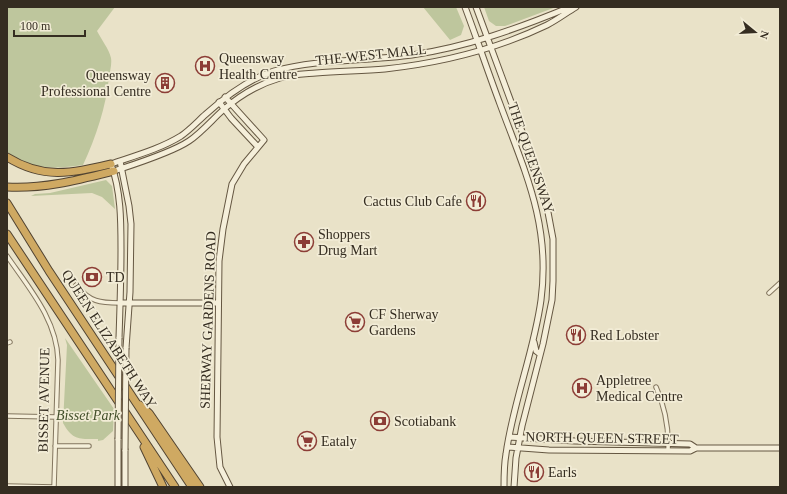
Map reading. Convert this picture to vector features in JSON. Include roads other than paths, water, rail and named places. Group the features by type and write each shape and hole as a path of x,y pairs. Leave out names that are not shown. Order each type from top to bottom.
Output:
{"highway":[{"path":"7,157 27,168 46,172 78,172 111,164"},
{"path":"7,187 54,185 114,171"},
{"name":"QUEEN ELIZABETH WAY","path":"7,203 49,271 192,487"},
{"name":"QUEEN ELIZABETH WAY","path":"7,234 175,487"},
{"path":"132,398 149,413 200,487"},
{"path":"134,425 163,487"}],"main road":[{"name":"THE QUEENSWAY","path":"465,7 534,196 542,234 543,274 541,299 534,338 507,447 504,487"},
{"name":"THE QUEENSWAY","path":"476,7 544,191 552,239 552,300 520,438 516,458 514,487"},
{"name":"THE WEST MALL","path":"111,164 167,144 182,135 219,102 238,88 273,71 291,67 410,56 437,52 518,28 570,7"},
{"name":"THE WEST MALL","path":"114,171 166,152 189,141 224,109 252,89 282,77 299,74 384,69 481,50 549,24 576,7"},
{"path":"225,97 231,104"},
{"path":"219,102 258,147"},
{"name":"SHERWAY GARDENS ROAD","path":"230,487 220,467 217,444 218,303 221,244 234,180 264,140 231,104"},
{"path":"120,161 131,224 126,348 125,487"},
{"path":"111,164 114,171 121,217 118,487"},
{"path":"120,302 218,303"},
{"path":"534,338 536,351 540,354"},
{"name":"NORTH QUEEN STREET","path":"509,437 575,441 690,444 696,448"},
{"name":"NORTH QUEEN STREET","path":"507,447 668,451 690,451 696,448 780,448"}],"street":[{"name":"BISSET AVENUE","path":"7,256 44,312 56,340 58,360 54,487"},
{"path":"769,293 780,283"},
{"path":"76,285 85,295 94,301 120,302"},
{"path":"656,387 660,395 666,418 668,451"},
{"path":"7,416 56,417"},
{"path":"55,446 89,446"},
{"path":"7,486 54,487"}],"place":[{"name":"Queensway Health Centre","path":"205,66"},
{"name":"Queensway Professional Centre","path":"165,83"},
{"name":"Cactus Club Cafe","path":"476,201"},
{"name":"Shoppers Drug Mart","path":"304,242"},
{"name":"TD","path":"92,277"},
{"name":"CF Sherway Gardens","path":"355,322"},
{"name":"Red Lobster","path":"576,335"},
{"name":"Appletree Medical Centre","path":"582,388"},
{"name":"Scotiabank","path":"380,421"},
{"name":"Eataly","path":"307,441"},
{"name":"Earls","path":"534,472"}],"park label":[{"name":"Bisset Park","path":"88,415"}]}
